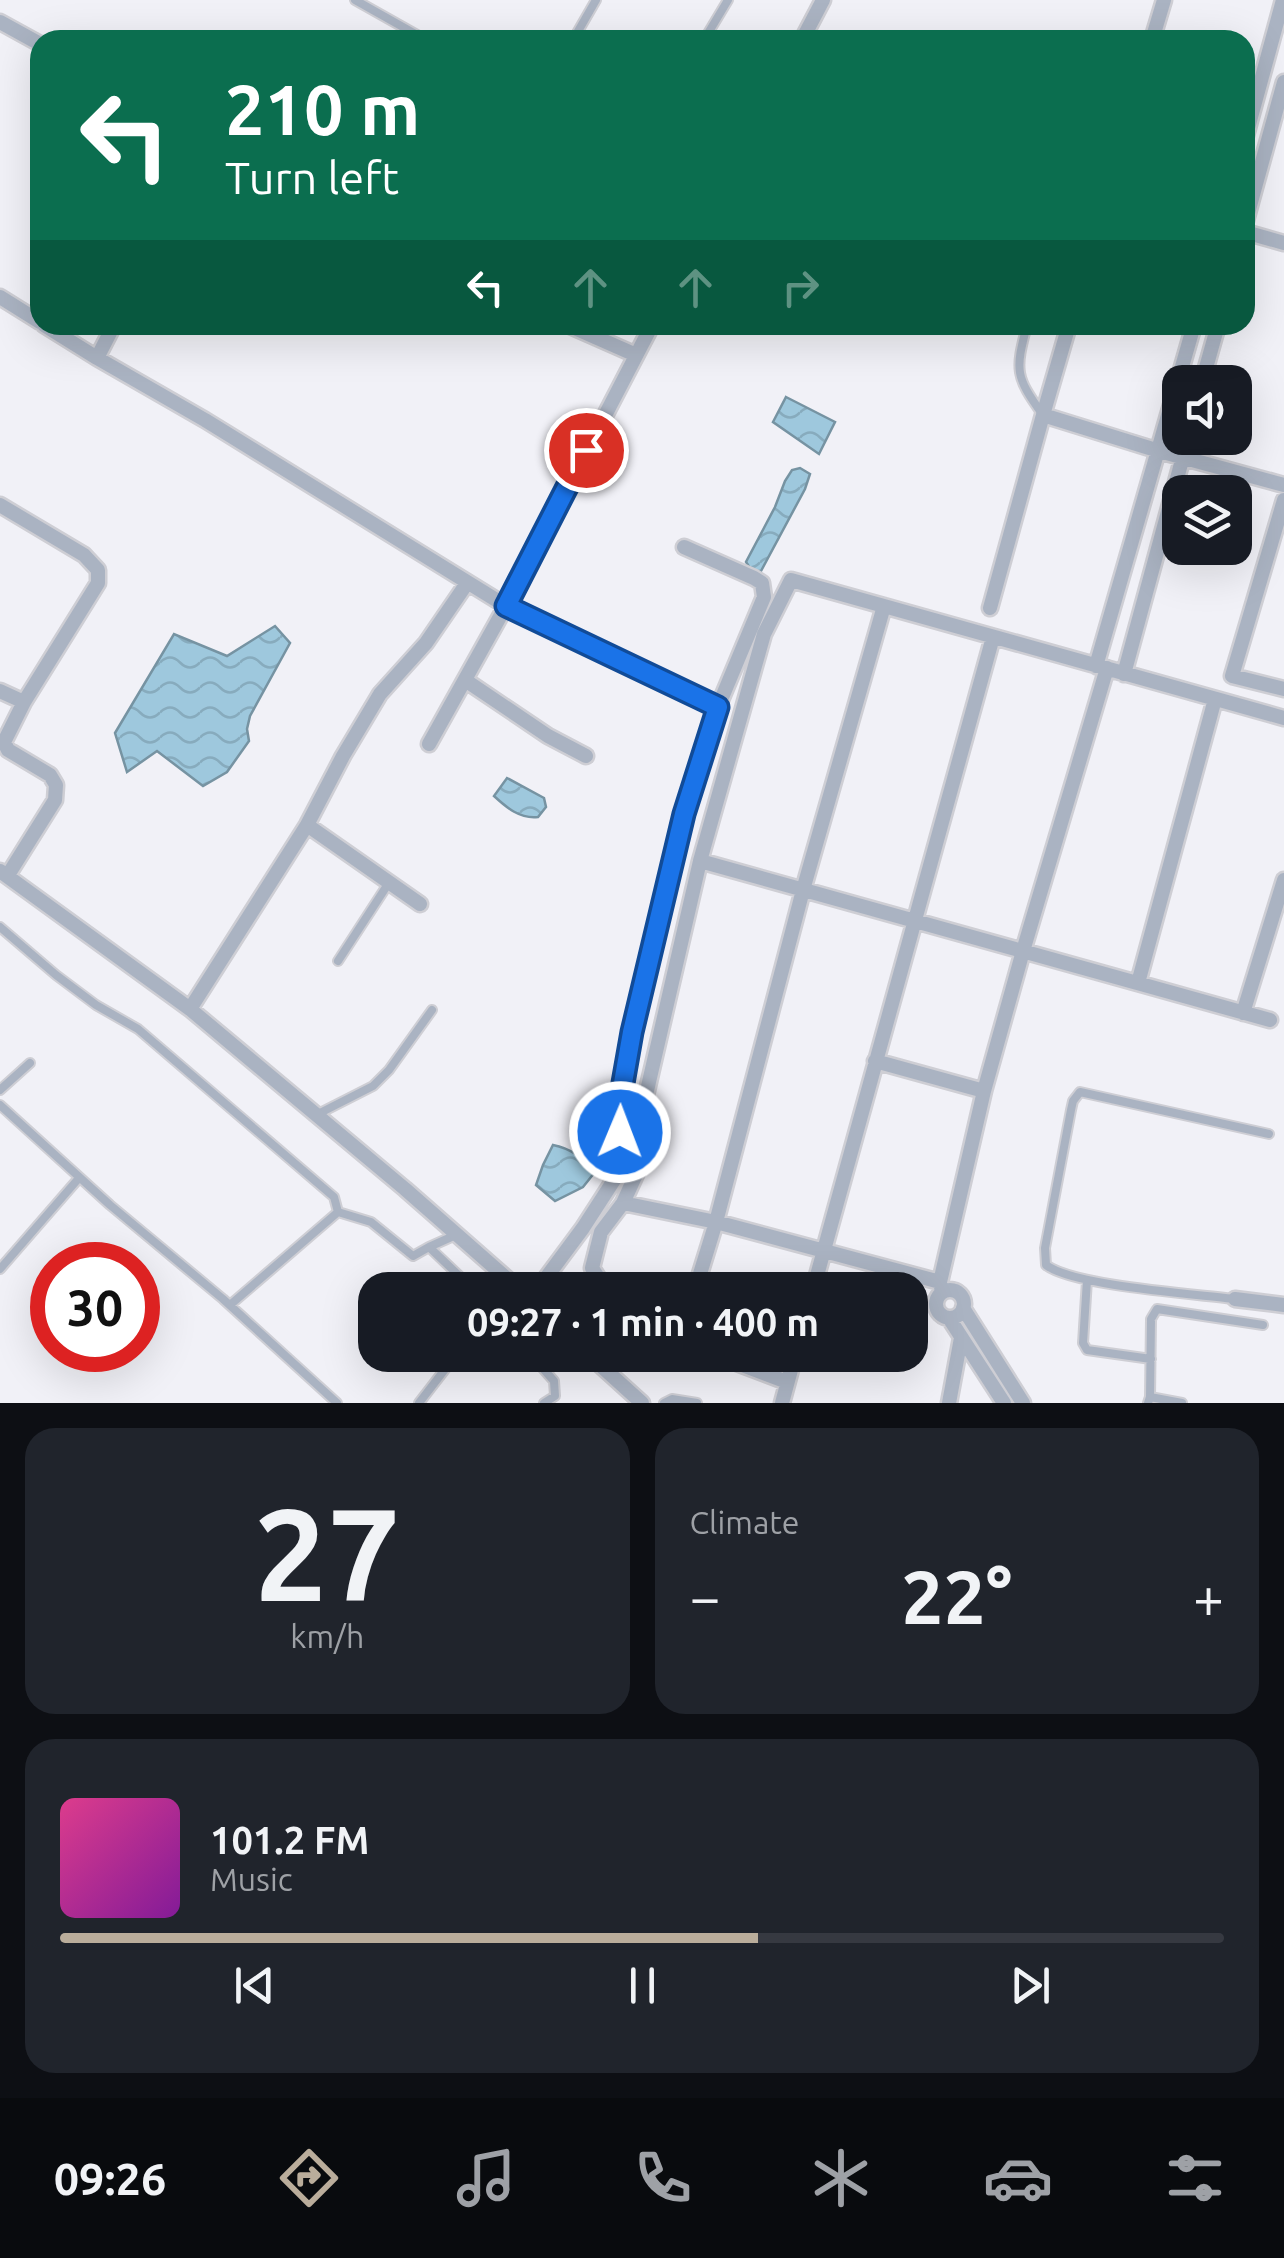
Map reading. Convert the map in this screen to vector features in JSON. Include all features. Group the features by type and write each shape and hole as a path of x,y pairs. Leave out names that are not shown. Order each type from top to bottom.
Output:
{"street":[{"path":"807,30 823,0"},
{"path":"1155,30 1164,0"},
{"path":"1255,101 1282,0"},
{"path":"0,22 30,38"},
{"path":"1255,191 1284,82"},
{"path":"1255,232 1284,243"},
{"path":"0,297 30,316"},
{"path":"59,335 506,606 718,707"},
{"path":"96,358 109,335"},
{"path":"591,335 636,355"},
{"path":"428,744 506,606 647,335"},
{"path":"990,608 1065,335"},
{"path":"963,1308 949,1318 941,1315 936,1299 984,1091 1191,335"},
{"path":"1207,365 1215,335"},
{"path":"1043,415 1284,485"},
{"path":"1124,674 1183,455"},
{"path":"1284,500 1232,676 1284,689"},
{"path":"0,505 84,556 98,570 98,582 24,702 4,742 8,750 50,775 56,785 55,800 4,873 190,1009 500,1272"},
{"path":"551,1272 584,1228 626,1160 628,1150 617,1117 621,1082 684,814 718,707 764,597 762,583 754,578 684,547"},
{"path":"595,1272 592,1268 601,1232 623,1203 643,1158 640,1121 700,861 764,634 791,580 1284,718"},
{"path":"190,1009 307,824 380,694 426,643 464,582"},
{"path":"701,1272 884,606"},
{"path":"818,1272 994,637"},
{"path":"465,680 548,736 586,756"},
{"path":"0,691 24,702"},
{"path":"1138,983 1215,699"},
{"path":"307,824 420,904"},
{"path":"700,861 1270,1020"},
{"path":"1242,1012 1284,880"},
{"path":"875,1061 984,1091"},
{"path":"623,1203 716,1222 960,1294 963,1308 1023,1403"},
{"path":"1235,1300 1284,1305"},
{"path":"949,1318 1004,1403"},
{"path":"949,1403 961,1338"},
{"path":"608,1372 642,1403"},
{"path":"761,1372 787,1382"},
{"path":"782,1403 790,1372"}],"lane":[{"path":"355,0 408,30"},
{"path":"579,30 596,0"},
{"path":"710,30 728,0"},
{"path":"1024,335 1018,358 1019,374 1043,415"},
{"path":"338,961 390,881"},
{"path":"0,927 96,1005 138,1029 334,1197 338,1212"},
{"path":"316,1115 373,1086 432,1010"},
{"path":"0,1090 30,1063"},
{"path":"1235,1300 1087,1280 1055,1272 1046,1264 1045,1248 1073,1101 1080,1092 1269,1134"},
{"path":"0,1105 337,1403"},
{"path":"0,1269 79,1178"},
{"path":"338,1212 371,1222 413,1256 458,1234"},
{"path":"230,1305 338,1212"},
{"path":"430,1246 456,1272"},
{"path":"1087,1280 1082,1343 1087,1350 1150,1360"},
{"path":"1182,1403 1149,1400 1151,1319 1157,1309 1263,1324"},
{"path":"419,1403 443,1372"},
{"path":"544,1403 555,1396 554,1381 546,1372"},
{"path":"664,1403 672,1399 696,1403"}],"water":[{"path":"786,397 835,422 819,454 773,422"},
{"path":"800,468 810,474 805,489 761,571 752,571 746,562 785,481 792,470"},
{"path":"275,626 290,643 250,716 249,741 227,772 203,786 157,751 127,772 115,733 174,634 227,656"},
{"path":"507,778 544,798 546,807 538,817 520,814 494,796"},
{"path":"553,1145 577,1155 595,1172 583,1187 555,1201 536,1185"}],"route":[{"path":"586,450 506,606 718,707 684,814 632,1032 621,1082 617,1117 620,1132"}]}
